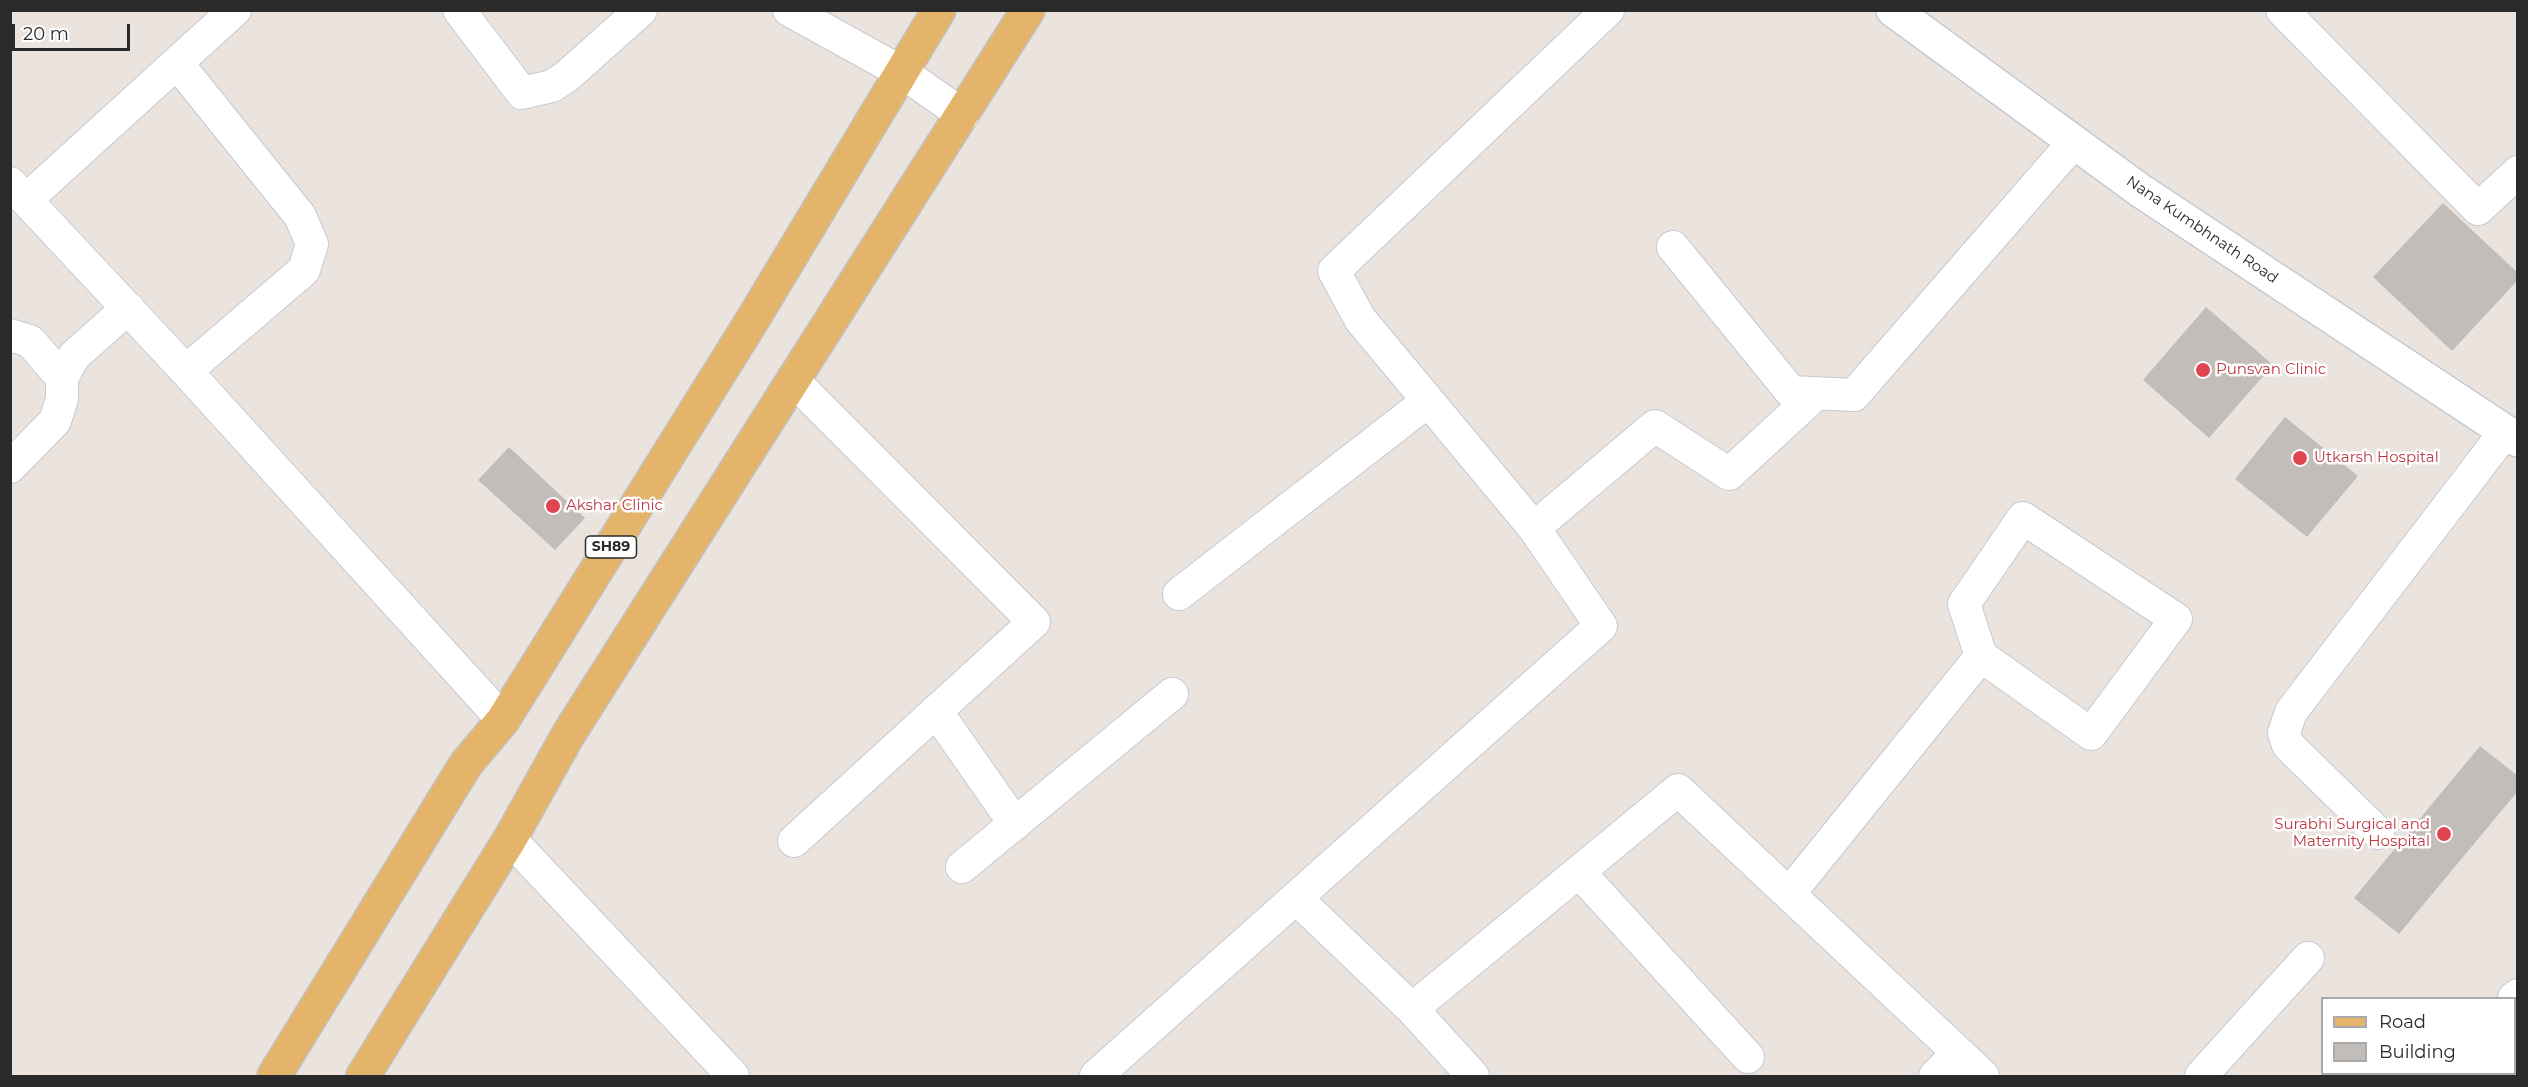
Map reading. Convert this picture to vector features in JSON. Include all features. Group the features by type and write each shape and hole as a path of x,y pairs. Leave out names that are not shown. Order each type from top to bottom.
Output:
{"main road":[{"name":"SH89","path":"274,1077 466,764 503,720 903,73 939,10"},
{"path":"363,1077 510,839 568,735 1028,10"},
{"name":"Nana Kumbhnath Road","path":"1893,10 2141,191 2511,436"}],"street":[{"path":"235,10 177,63 18,191 186,371 503,720"},
{"path":"459,10 522,93 552,86 566,77 641,10"},
{"path":"789,10 903,73 963,115"},
{"path":"1096,1077 1601,626 1533,528 1360,319 1334,271 1608,10"},
{"path":"2282,10 2478,209 2517,172"},
{"path":"177,63 300,216 312,244 304,270 186,371"},
{"path":"1673,247 1791,392 1854,395 2074,142"},
{"path":"10,467 55,421 62,399 62,378 74,356 128,308"},
{"path":"10,335 30,342 62,378"},
{"path":"794,381 1034,622 794,841"},
{"path":"1533,528 1655,426 1729,474 1817,393"},
{"path":"1179,594 1428,401"},
{"path":"2378,833 2288,745 2284,733 2291,712 2511,436"},
{"path":"2023,518 2176,619 2091,734 1981,656 1964,604 2023,518"},
{"path":"1789,894 1981,656"},
{"path":"962,867 1172,694"},
{"path":"936,711 1015,824"},
{"path":"1412,1009 1678,790 1983,1077"},
{"path":"510,839 733,1077"},
{"path":"1579,872 1748,1057"},
{"path":"1296,898 1412,1009 1473,1077"},
{"path":"2201,1077 2308,958"},
{"path":"1935,1077 1958,1053"}],"building":[{"path":"2443,203 2518,273 2518,280 2452,351 2373,277"},
{"path":"2206,307 2273,365 2209,438 2143,380"},
{"path":"2285,417 2358,476 2307,537 2235,479"},
{"path":"509,447 585,518 555,550 478,480"},
{"path":"2480,746 2518,776 2518,791 2399,934 2354,898"}],"place":[{"name":"Punsvan Clinic","path":"2203,370"},
{"name":"Utkarsh Hospital","path":"2300,458"},
{"name":"Akshar Clinic","path":"553,506"},
{"name":"Surabhi Surgical and Maternity Hospital","path":"2444,834"}]}
